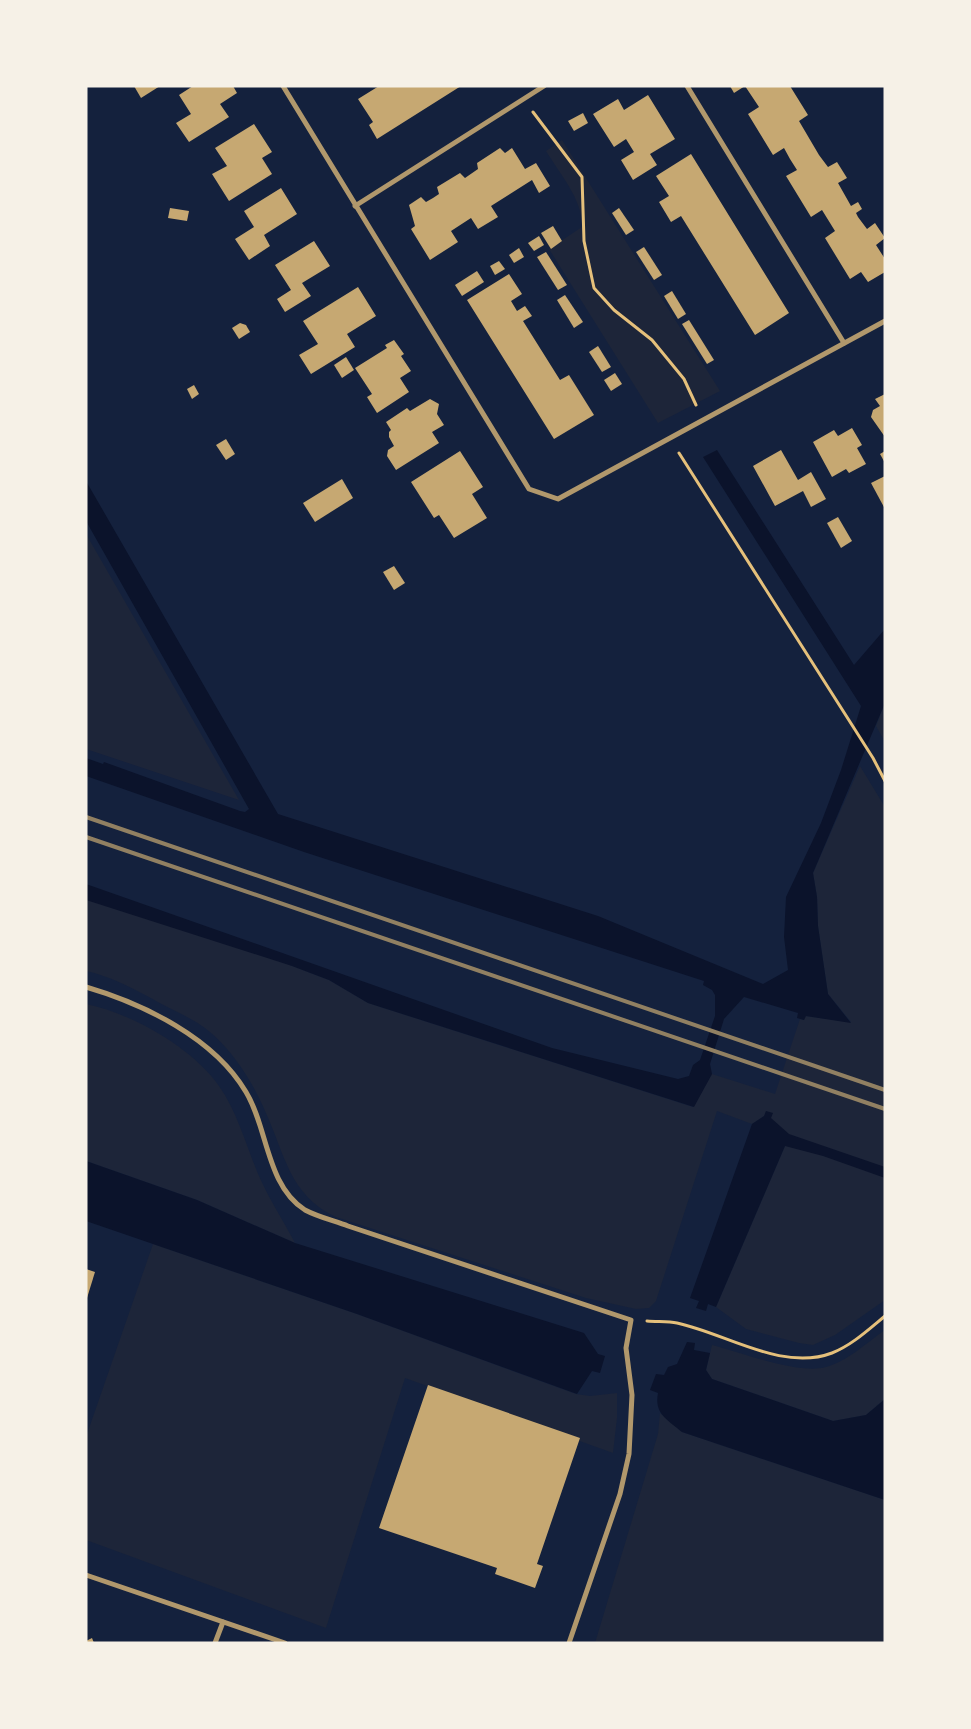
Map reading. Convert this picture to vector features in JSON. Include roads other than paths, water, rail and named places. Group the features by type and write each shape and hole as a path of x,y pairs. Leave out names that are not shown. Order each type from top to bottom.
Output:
{"street":[{"path":"283,86 529,489 558,500 885,321"},
{"path":"355,206 544,86"},
{"path":"687,86 844,343"},
{"path":"86,987 143,1009 182,1030 213,1053 247,1092 280,1182 291,1197 305,1210 631,1320 626,1348 632,1395 629,1454 620,1494 570,1643"},
{"path":"86,1575 285,1643"},
{"path":"216,1643 223,1622"}],"railway":[{"path":"86,817 885,1090"},
{"path":"86,837 885,1109"}]}
